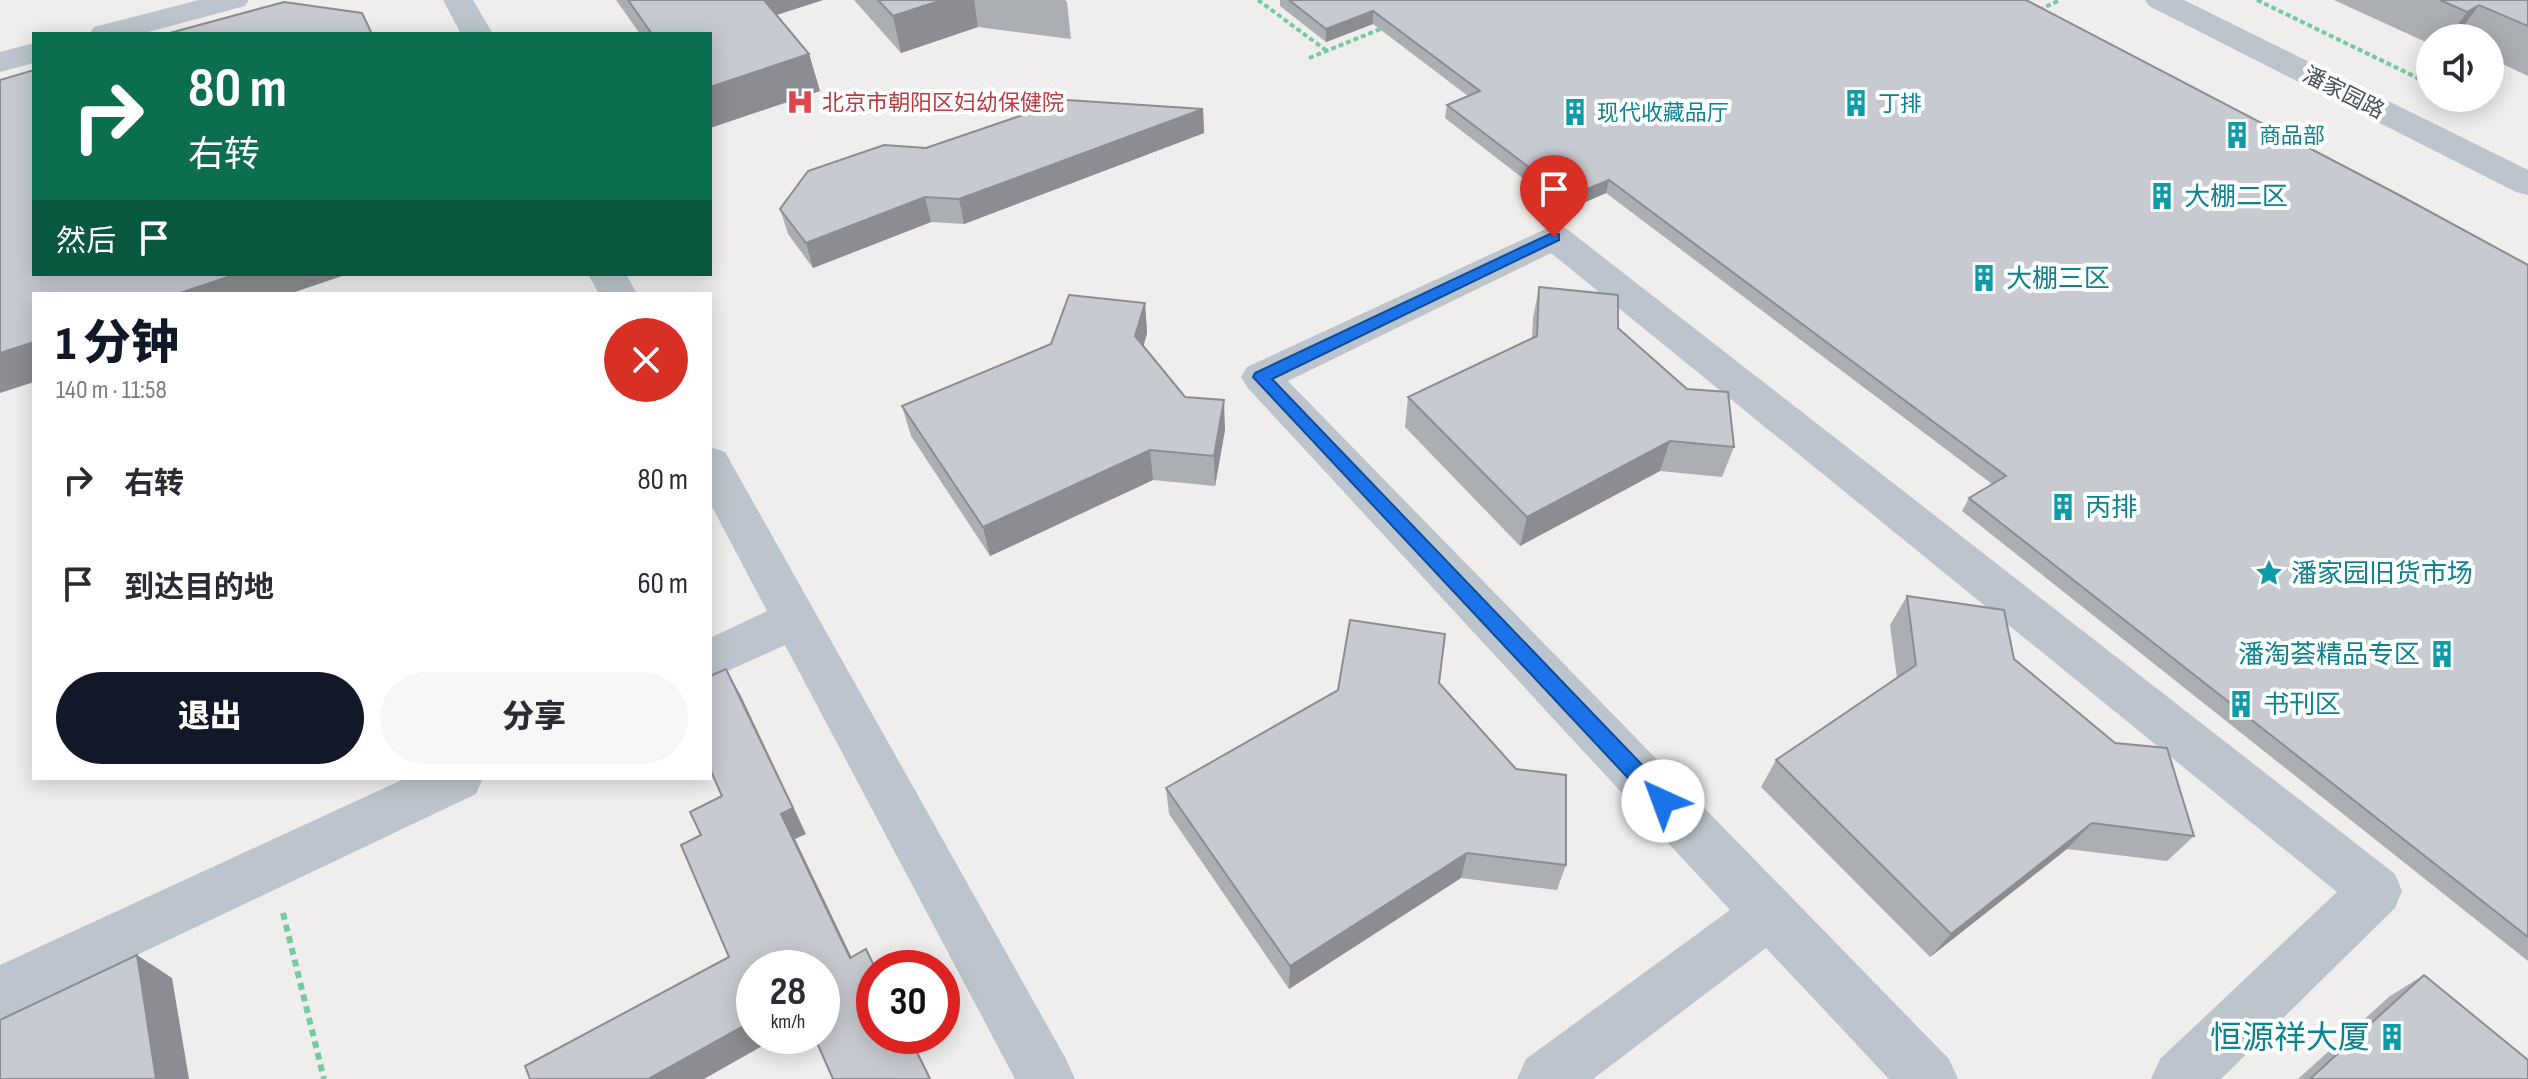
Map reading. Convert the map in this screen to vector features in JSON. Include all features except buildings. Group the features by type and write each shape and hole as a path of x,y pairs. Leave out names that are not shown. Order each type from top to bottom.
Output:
{"street":[{"path":"113,32 234,0"},
{"path":"458,0 476,32"},
{"name":"潘家园路","path":"2160,0 2528,184"},
{"name":"潘家园路","path":"2215,0 2528,154"},
{"path":"0,62 32,54"},
{"path":"1929,1079 1261,377 1554,237 2376,891 2180,1079"},
{"path":"712,467 1046,1079"},
{"path":"712,658 795,619"},
{"path":"0,993 454,780"},
{"path":"1546,1079 1769,913"}],"path":[{"path":"1258,0 1327,51"},
{"path":"2035,12 2060,0"},
{"path":"2257,0 2416,77"},
{"path":"1309,58 1383,28"},
{"path":"272,865 324,1079"}],"place":[{"name":"北京市朝阳区妇幼保健院","path":"800,102"},
{"name":"丁排","path":"1856,103"},
{"name":"现代收藏品厅","path":"1575,112"},
{"name":"商品部","path":"2237,135"},
{"name":"大棚二区","path":"2162,196"},
{"name":"大棚三区","path":"1984,278"},
{"name":"丙排","path":"2063,507"},
{"name":"潘家园旧货市场","path":"2269,573"},
{"name":"潘淘荟精品专区","path":"2442,654"},
{"name":"书刊区","path":"2241,704"},
{"name":"恒源祥大厦","path":"2392,1037"}],"route":[{"path":"1554,237 1261,377 1663,801"}]}
